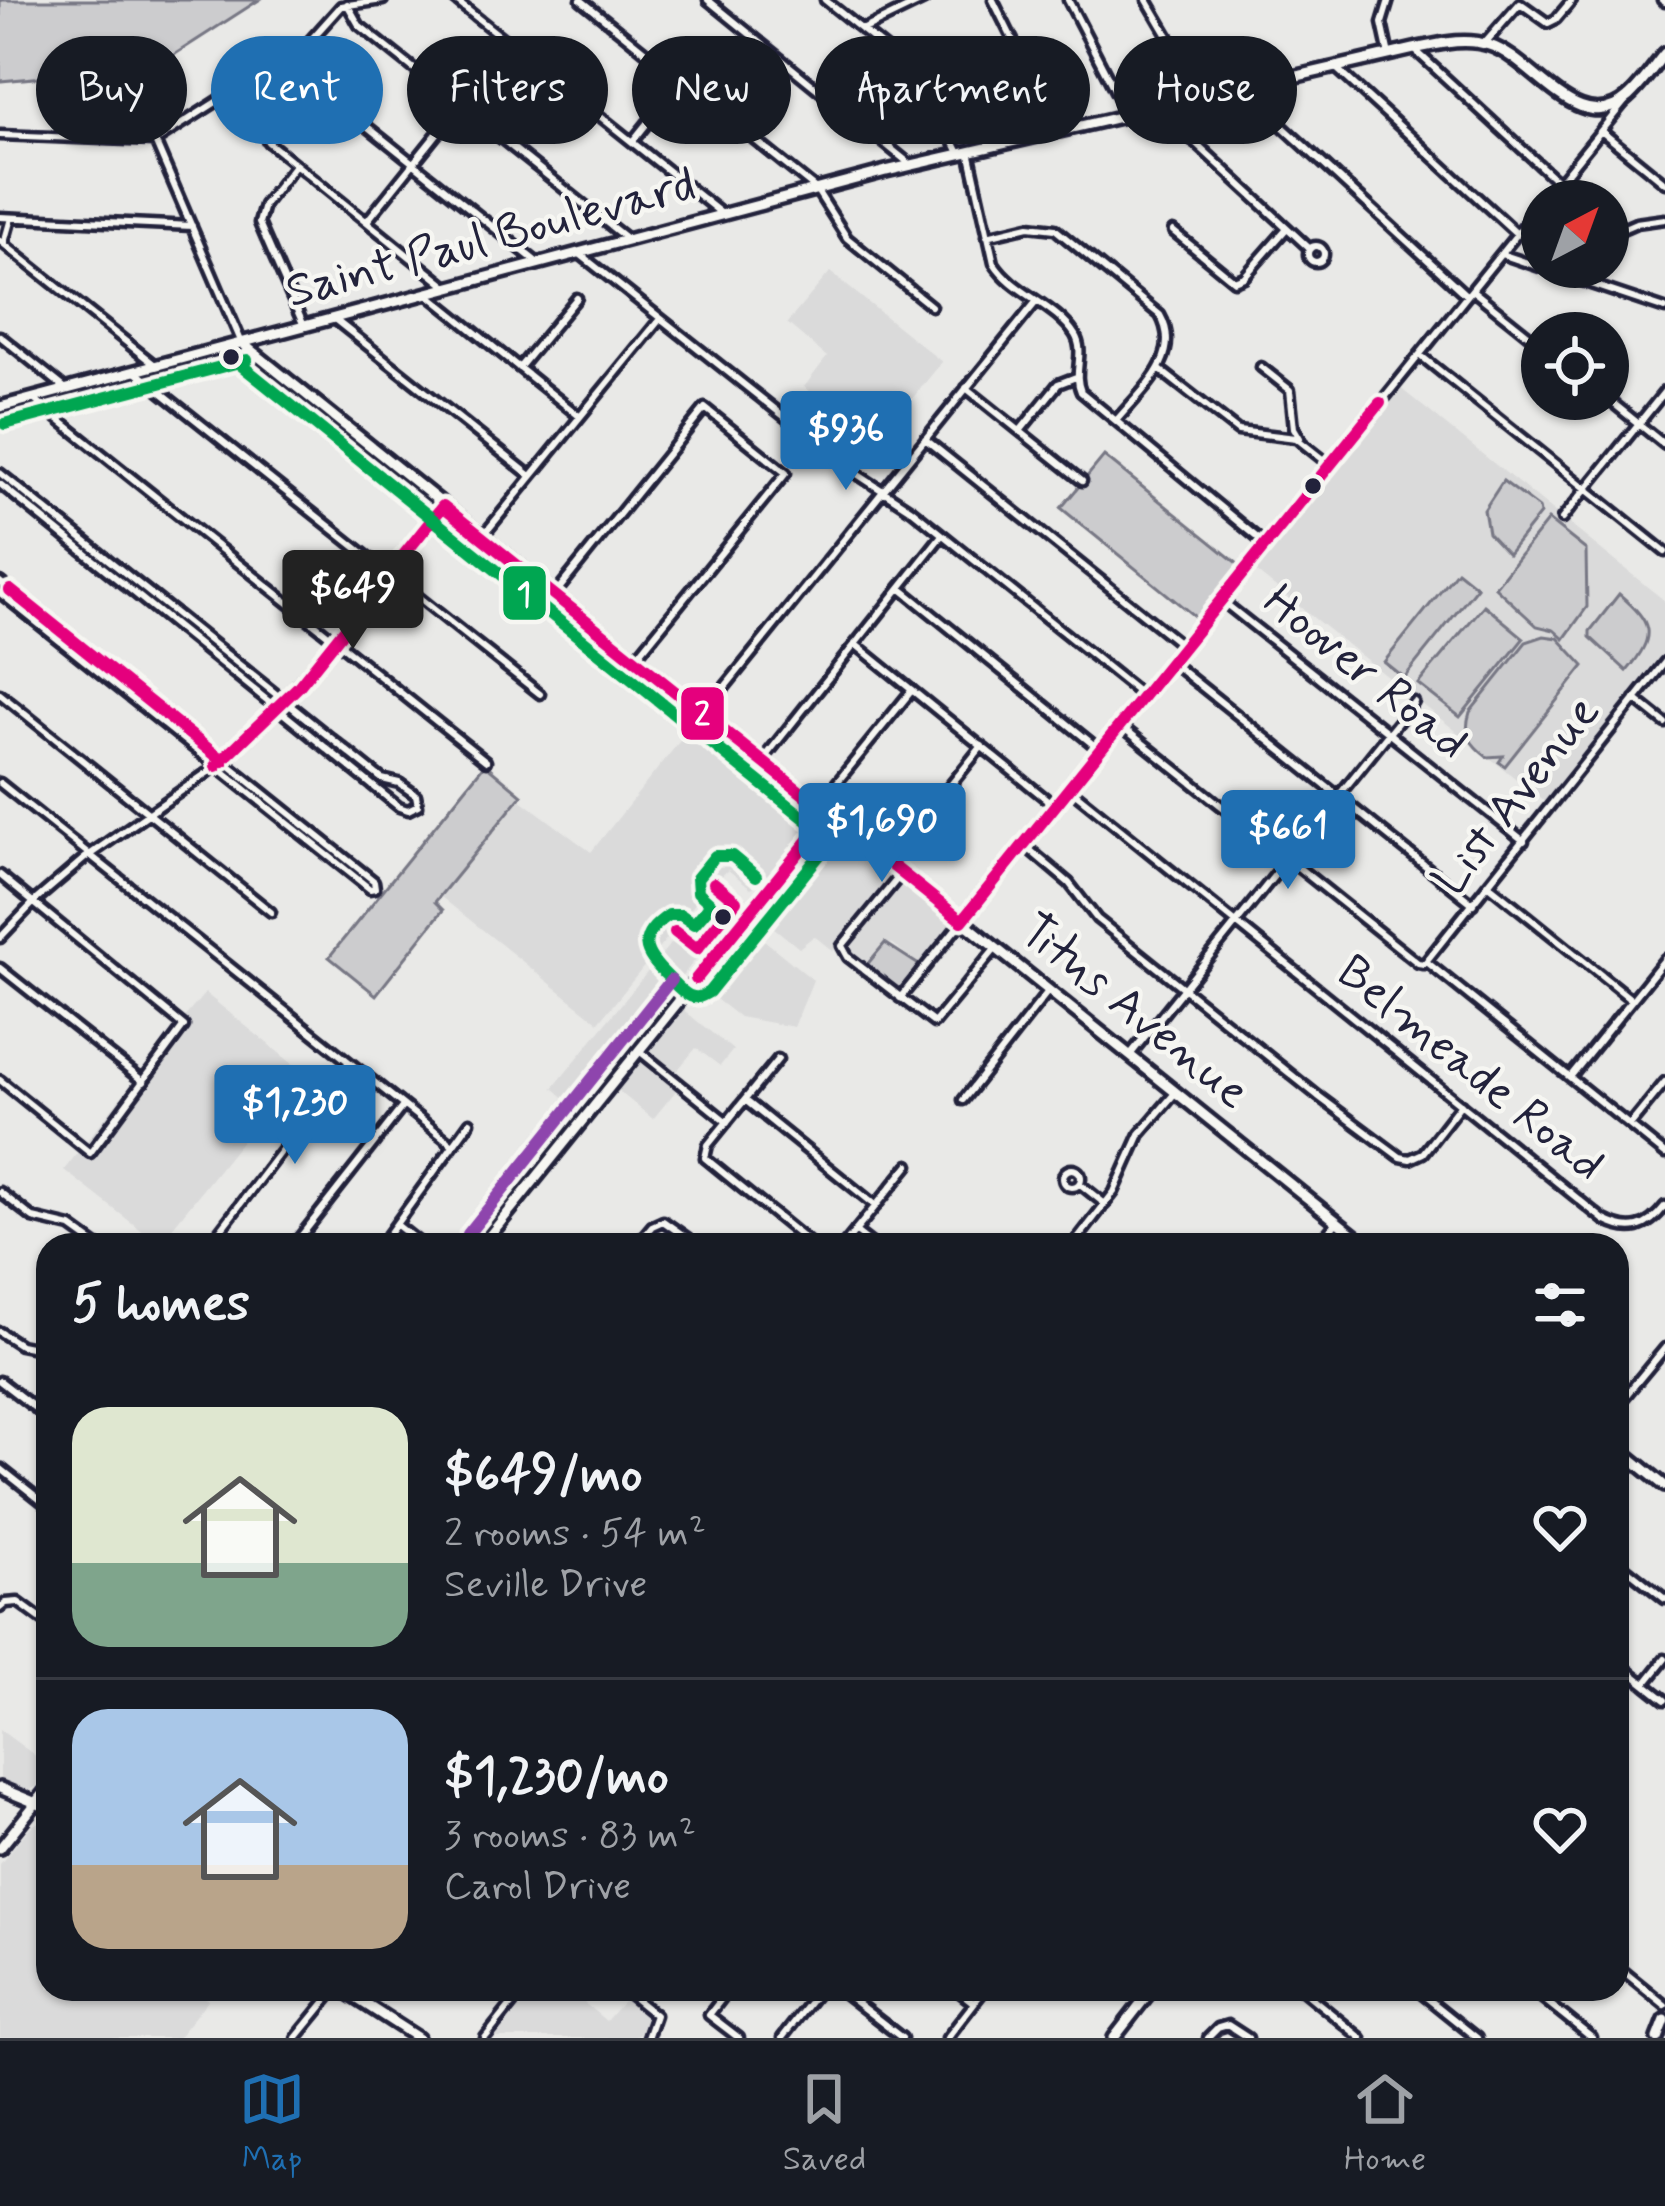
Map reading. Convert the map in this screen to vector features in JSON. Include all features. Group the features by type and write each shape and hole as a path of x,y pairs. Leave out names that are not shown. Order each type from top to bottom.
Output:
{"main road":[{"name":"Saint Paul Boulevard","path":"1297,77 1414,49 1463,41 1484,44"},
{"path":"1484,44 1513,56 1579,108 1601,110 1626,100 1665,53"},
{"name":"Saint Paul Boulevard","path":"0,406 1000,144"},
{"name":"Titus Avenue","path":"242,343 1351,1233"},
{"path":"492,1233 829,815"},
{"path":"1629,1458 1665,1486"},
{"path":"0,1788 36,1803"},
{"path":"0,1848 36,1811"},
{"path":"358,2001 418,2038"},
{"path":"1114,2038 1143,2001"},
{"path":"1658,2038 1665,2020"}],"street":[{"path":"312,36 335,9 383,0"},
{"path":"455,0 499,36"},
{"path":"581,0 632,41"},
{"path":"708,0 911,165"},
{"path":"825,0 922,78 964,152 998,269 1068,327 1077,340 1076,377 1081,392 1266,545"},
{"path":"862,30 924,0"},
{"path":"993,0 1011,36"},
{"path":"1068,0 1114,88"},
{"path":"1148,0 1168,36"},
{"path":"1389,0 1382,23 1389,55"},
{"path":"1484,44 1520,3 1548,23 1572,0"},
{"path":"346,4 359,25 407,63"},
{"path":"1414,49 1556,180"},
{"path":"1335,68 1517,234"},
{"path":"1561,180 1626,100"},
{"path":"608,123 632,142"},
{"path":"1601,130 1665,182"},
{"path":"0,135 36,136"},
{"path":"1297,135 1469,293 1521,331"},
{"path":"383,139 538,263"},
{"name":"Titus Avenue","path":"156,144 242,343"},
{"path":"272,144 448,287"},
{"path":"367,221 430,144"},
{"path":"508,144 627,239"},
{"path":"634,144 722,214"},
{"path":"760,144 816,189 848,238 931,306"},
{"path":"1197,144 1310,249"},
{"path":"295,165 261,211 259,223 304,326"},
{"path":"0,217 192,226"},
{"path":"11,218 2,242 155,365"},
{"path":"1629,226 1665,219"},
{"path":"987,236 1038,225 1070,238 1160,315 1169,340 1159,369 1116,421"},
{"path":"1173,232 1234,281 1244,277 1287,228"},
{"path":"900,998 1521,229"},
{"path":"578,253 1144,697"},
{"path":"1502,254 1521,259"},
{"path":"1613,288 1664,307"},
{"path":"426,293 579,416"},
{"path":"519,368 577,298"},
{"path":"704,714 1036,302"},
{"path":"333,318 531,476"},
{"path":"482,537 660,319"},
{"path":"0,336 66,389"},
{"path":"1420,355 1665,552"},
{"path":"1261,367 1290,390 1294,428 1301,441 1330,465"},
{"path":"1159,369 1238,430 1301,441"},
{"path":"134,371 540,694"},
{"path":"1020,431 1058,384 1076,377"},
{"path":"966,388 1082,481"},
{"path":"1562,519 1665,391"},
{"path":"32,398 486,761"},
{"path":"554,595 705,408 786,473 635,659"},
{"path":"1629,416 1665,445"},
{"path":"925,439 1184,647"},
{"path":"0,472 55,522 377,781 399,807 408,810 418,805 418,798 402,784 377,781"},
{"path":"0,484 55,522"},
{"path":"0,938 89,855 220,764 282,705 443,506"},
{"path":"762,761 943,535"},
{"path":"0,582 4,595 107,673 370,889 375,888 374,881 220,764"},
{"path":"900,587 1100,750"},
{"name":"Hoover Road","path":"1221,600 1524,842"},
{"path":"855,644 1055,806"},
{"path":"1172,662 1474,905"},
{"name":"List Avenue","path":"1287,860 1418,963 1428,963 1665,662"},
{"path":"818,806 912,690"},
{"path":"0,694 271,912"},
{"path":"1635,699 1665,723"},
{"path":"1130,1055 1414,702"},
{"path":"1120,725 1287,860"},
{"path":"889,862 982,746"},
{"path":"0,783 453,1145"},
{"name":"Belmeade Road","path":"1070,788 1611,1224 1630,1229 1643,1226 1665,1206"},
{"path":"1024,845 1069,883 1096,919 1400,1157 1410,1159 1423,1153 1462,1104"},
{"path":"902,873 842,949 900,998 934,1023 996,948"},
{"path":"0,875 184,1027 90,1153 0,1080"},
{"path":"1490,885 1632,1000"},
{"path":"1570,1077 1665,959"},
{"path":"1428,963 1665,1154"},
{"path":"0,968 144,1082"},
{"path":"962,1100 1049,990"},
{"path":"638,1050 727,1122"},
{"path":"778,1059 706,1149 705,1158 797,1233"},
{"path":"220,1233 348,1063"},
{"path":"1630,1125 1665,1082"},
{"path":"1082,1233 1105,1204 1132,1146 1176,1092"},
{"path":"745,1100 876,1206"},
{"path":"303,1233 404,1106"},
{"path":"391,1233 470,1122"},
{"path":"858,1233 909,1165"},
{"path":"1079,1183 1105,1204"},
{"path":"0,1192 33,1218 79,1233"},
{"path":"646,1233 663,1221 680,1233"},
{"path":"1328,1233 1337,1222"},
{"path":"398,1225 408,1233"},
{"path":"0,1332 35,1348"},
{"path":"1629,1392 1664,1350"},
{"path":"0,1381 36,1409"},
{"path":"0,1469 36,1497"},
{"path":"1629,1570 1665,1599"},
{"path":"0,1608 17,1602 36,1615"},
{"path":"1645,1684 1665,1658"},
{"path":"1629,1671 1665,1700"},
{"path":"1629,1976 1665,2005"},
{"path":"296,2038 328,2001"},
{"path":"485,2038 514,2001"},
{"path":"638,2001 655,2015 647,2038"},
{"path":"720,2001 709,2015 739,2038"},
{"path":"782,2038 811,2001"},
{"path":"854,2001 902,2038"},
{"path":"947,2038 971,2001"},
{"path":"1316,2001 1361,2038"},
{"path":"1431,2001 1477,2038"},
{"path":"1544,2001 1580,2034 1592,2038"},
{"path":"1208,2038 1228,2025 1248,2038"}],"shaded area":[{"path":"0,0 259,0 187,46 187,36 36,36 36,78 0,81"},
{"path":"830,272 942,362 875,444 804,387 827,357 787,323"},
{"path":"1399,387 1665,601 1665,657 1549,805 1251,568"},
{"path":"1104,456 1243,568 1200,621 1061,508"},
{"path":"1503,481 1539,508 1540,514 1508,554 1488,533 1484,510"},
{"path":"1548,520 1586,550 1587,607 1564,639 1554,630 1537,626 1495,587"},
{"path":"1457,571 1477,587 1404,678 1384,662"},
{"path":"1619,594 1639,613 1647,630 1643,648 1627,671 1590,637"},
{"path":"1484,605 1524,638 1460,717 1418,684"},
{"path":"1544,636 1558,638 1584,666 1505,766 1499,762 1503,756 1487,757 1472,743 1467,726 1470,712 1526,642"},
{"path":"699,717 813,810 815,819 761,883 751,888 728,870 706,890 599,1022 441,897 520,799 591,852"},
{"path":"485,764 522,795 435,902 443,910 376,995 329,957"},
{"path":"831,829 838,829 893,873 894,879 833,951 814,936 799,948 757,914"},
{"path":"723,879 745,897 577,1109 553,1088"},
{"path":"901,881 953,920 954,926 922,967 886,943 865,967 844,950 846,945"},
{"path":"747,926 813,980 794,1027 739,1017 699,986"},
{"path":"885,943 922,967 898,993 865,967"},
{"path":"205,993 299,1069 168,1233 145,1233 64,1170 121,1097 132,1104 167,1058 158,1049"},
{"path":"681,1008 733,1050 720,1066 696,1048 670,1079 679,1087 653,1119 616,1089"},
{"path":"0,1730 36,1756 36,1787 28,1791 0,1779"},
{"path":"36,1824 36,2001 207,2001 177,2038 0,2038 0,1864"},
{"path":"522,2001 582,2001 606,2021 624,2001 632,2001 652,2019 635,2038 493,2038"}],"transit line":[{"name":"1","path":"231,357 818,829"},
{"name":"1","path":"5,424 247,360"},
{"name":"2","path":"962,921 1380,403"},
{"name":"2","path":"443,506 962,921"},
{"name":"2","path":"216,766 299,686 443,506"},
{"name":"2","path":"10,590 223,761"},
{"name":"2","path":"696,979 829,815"},
{"name":"1","path":"756,876 732,856 715,856 697,878 698,892 711,904 694,924 681,915 669,915 651,930 648,952 687,995 709,992 843,826"},
{"name":"2","path":"675,932 697,949 736,901 714,883"},
{"path":"469,1233 671,980"}]}
